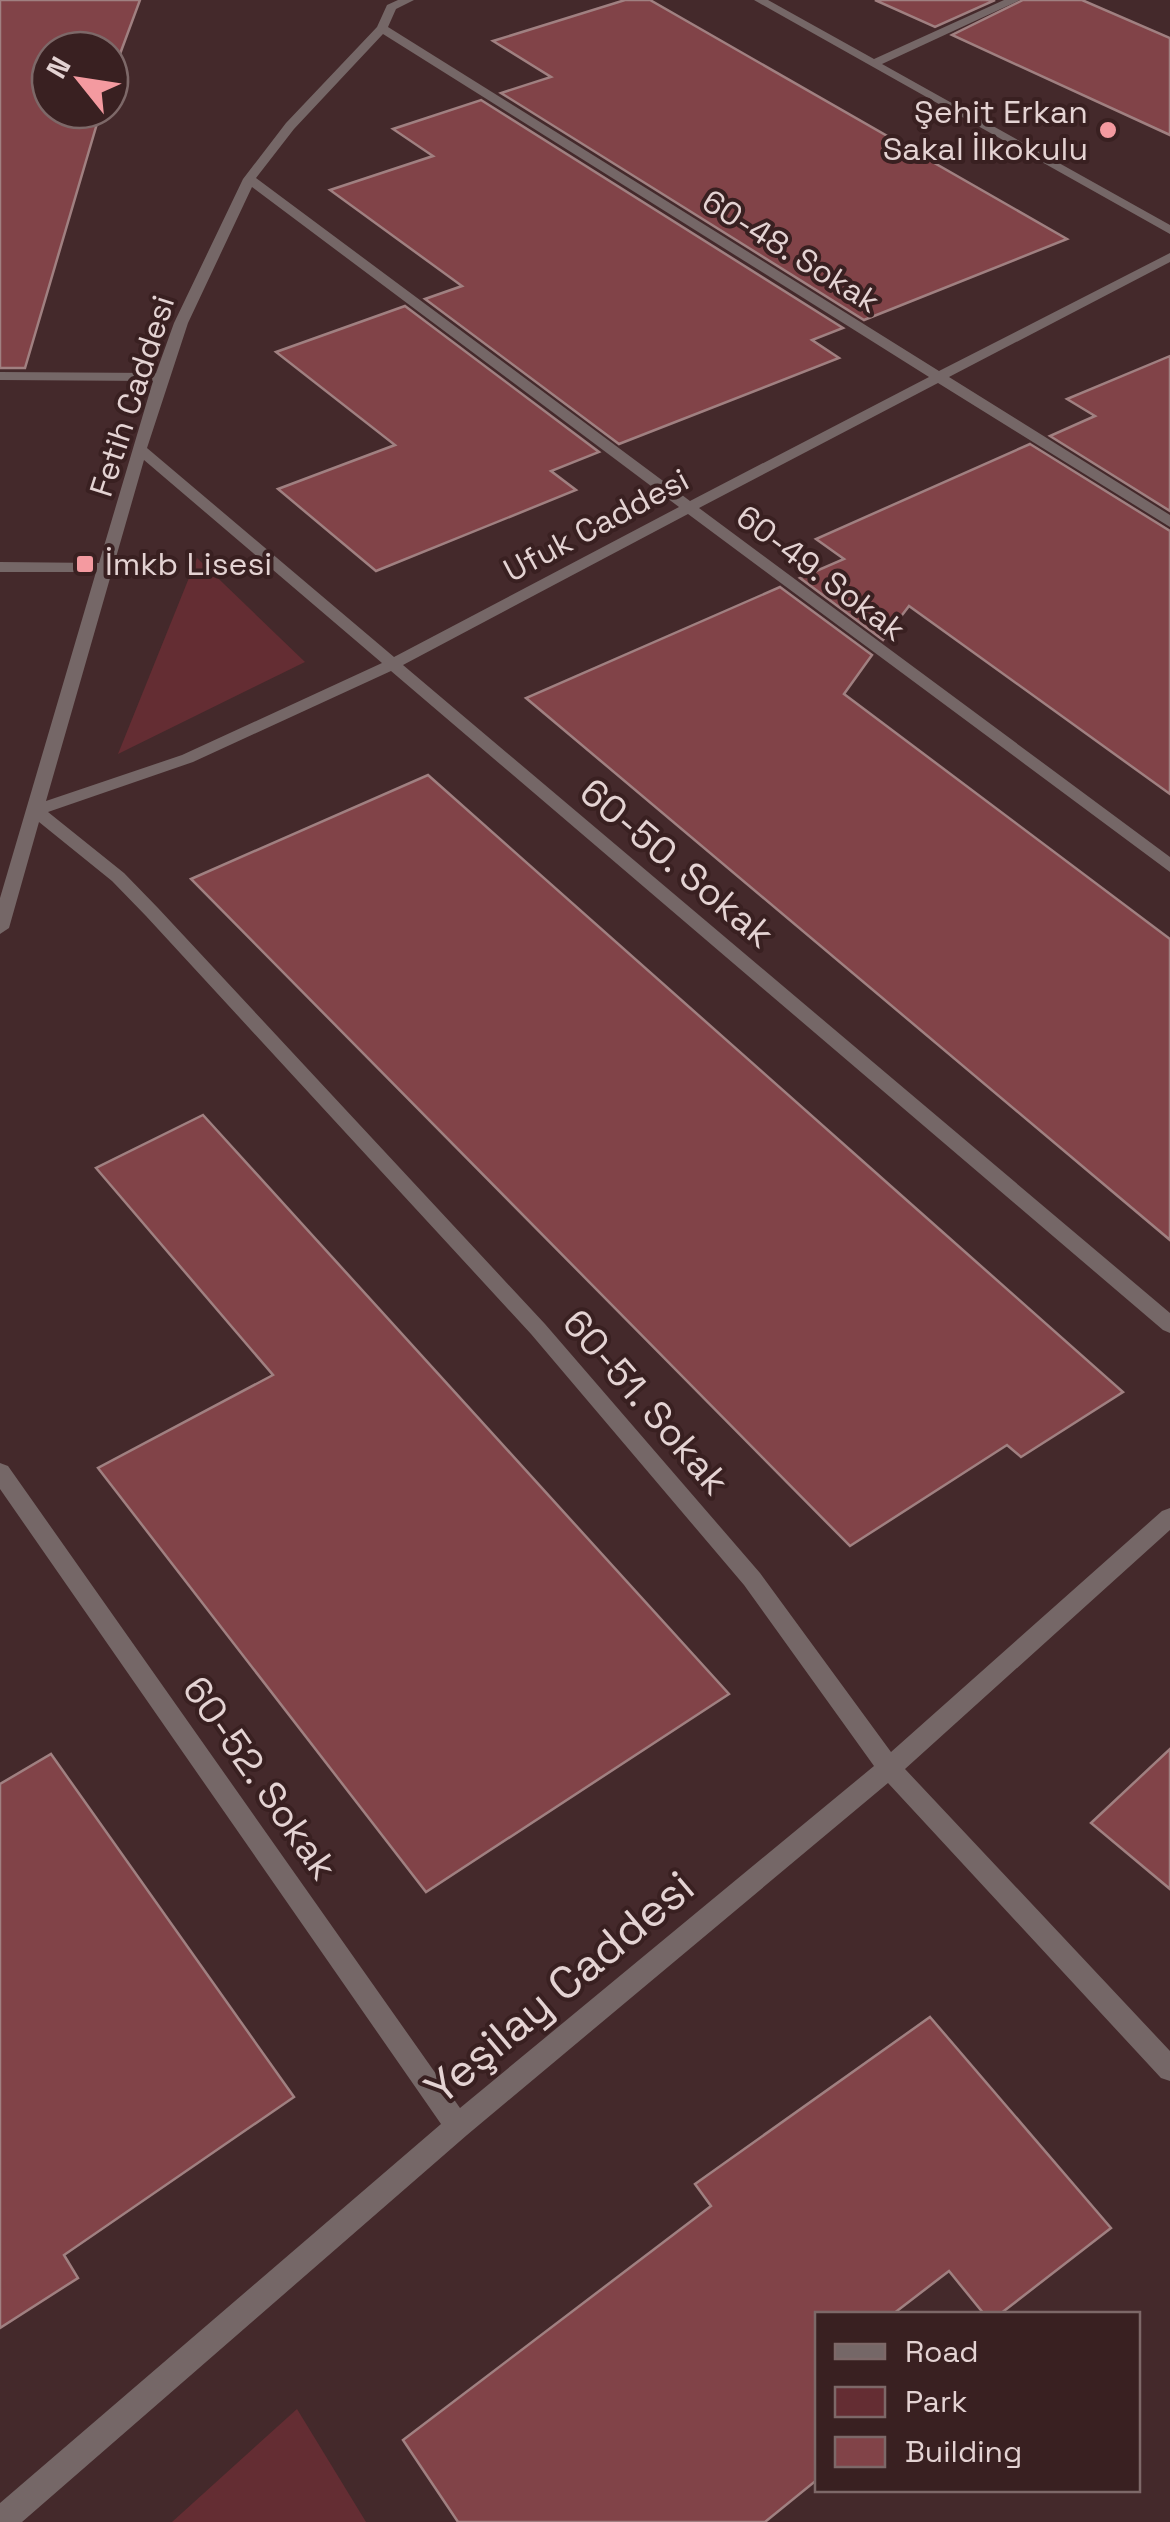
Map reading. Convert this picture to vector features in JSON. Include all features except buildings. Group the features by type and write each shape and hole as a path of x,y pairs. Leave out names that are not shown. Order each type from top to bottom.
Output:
{"street":[{"name":"Fetih Caddesi","path":"0,928 161,377 223,228 249,179 290,126 382,28 384,4 408,0"},
{"path":"760,0 1170,230"},
{"path":"874,63 1014,0"},
{"name":"60-48. Sokak","path":"382,28 1170,522"},
{"name":"60-49. Sokak","path":"249,179 1170,866"},
{"name":"Ufuk Caddesi","path":"35,810 125,785 194,758 393,664 1170,258"},
{"path":"0,376 161,377"},
{"name":"60-50. Sokak","path":"141,450 1170,1325"},
{"path":"0,567 107,568"},
{"name":"60-51. Sokak","path":"35,810 118,877 152,912 538,1328 752,1579 889,1768 1170,2069"},
{"name":"60-52. Sokak","path":"0,1472 458,2126"},
{"name":"Yeşilay Caddesi","path":"0,2522 458,2126 889,1768 1170,1517"}],"green space":[{"path":"197,558 305,662 118,754"},
{"path":"297,2409 366,2522 172,2522"}],"place":[{"name":"Şehit Erkan Sakal İlkokulu","path":"1108,130"},
{"name":"İmkb Lisesi","path":"85,564"}]}
